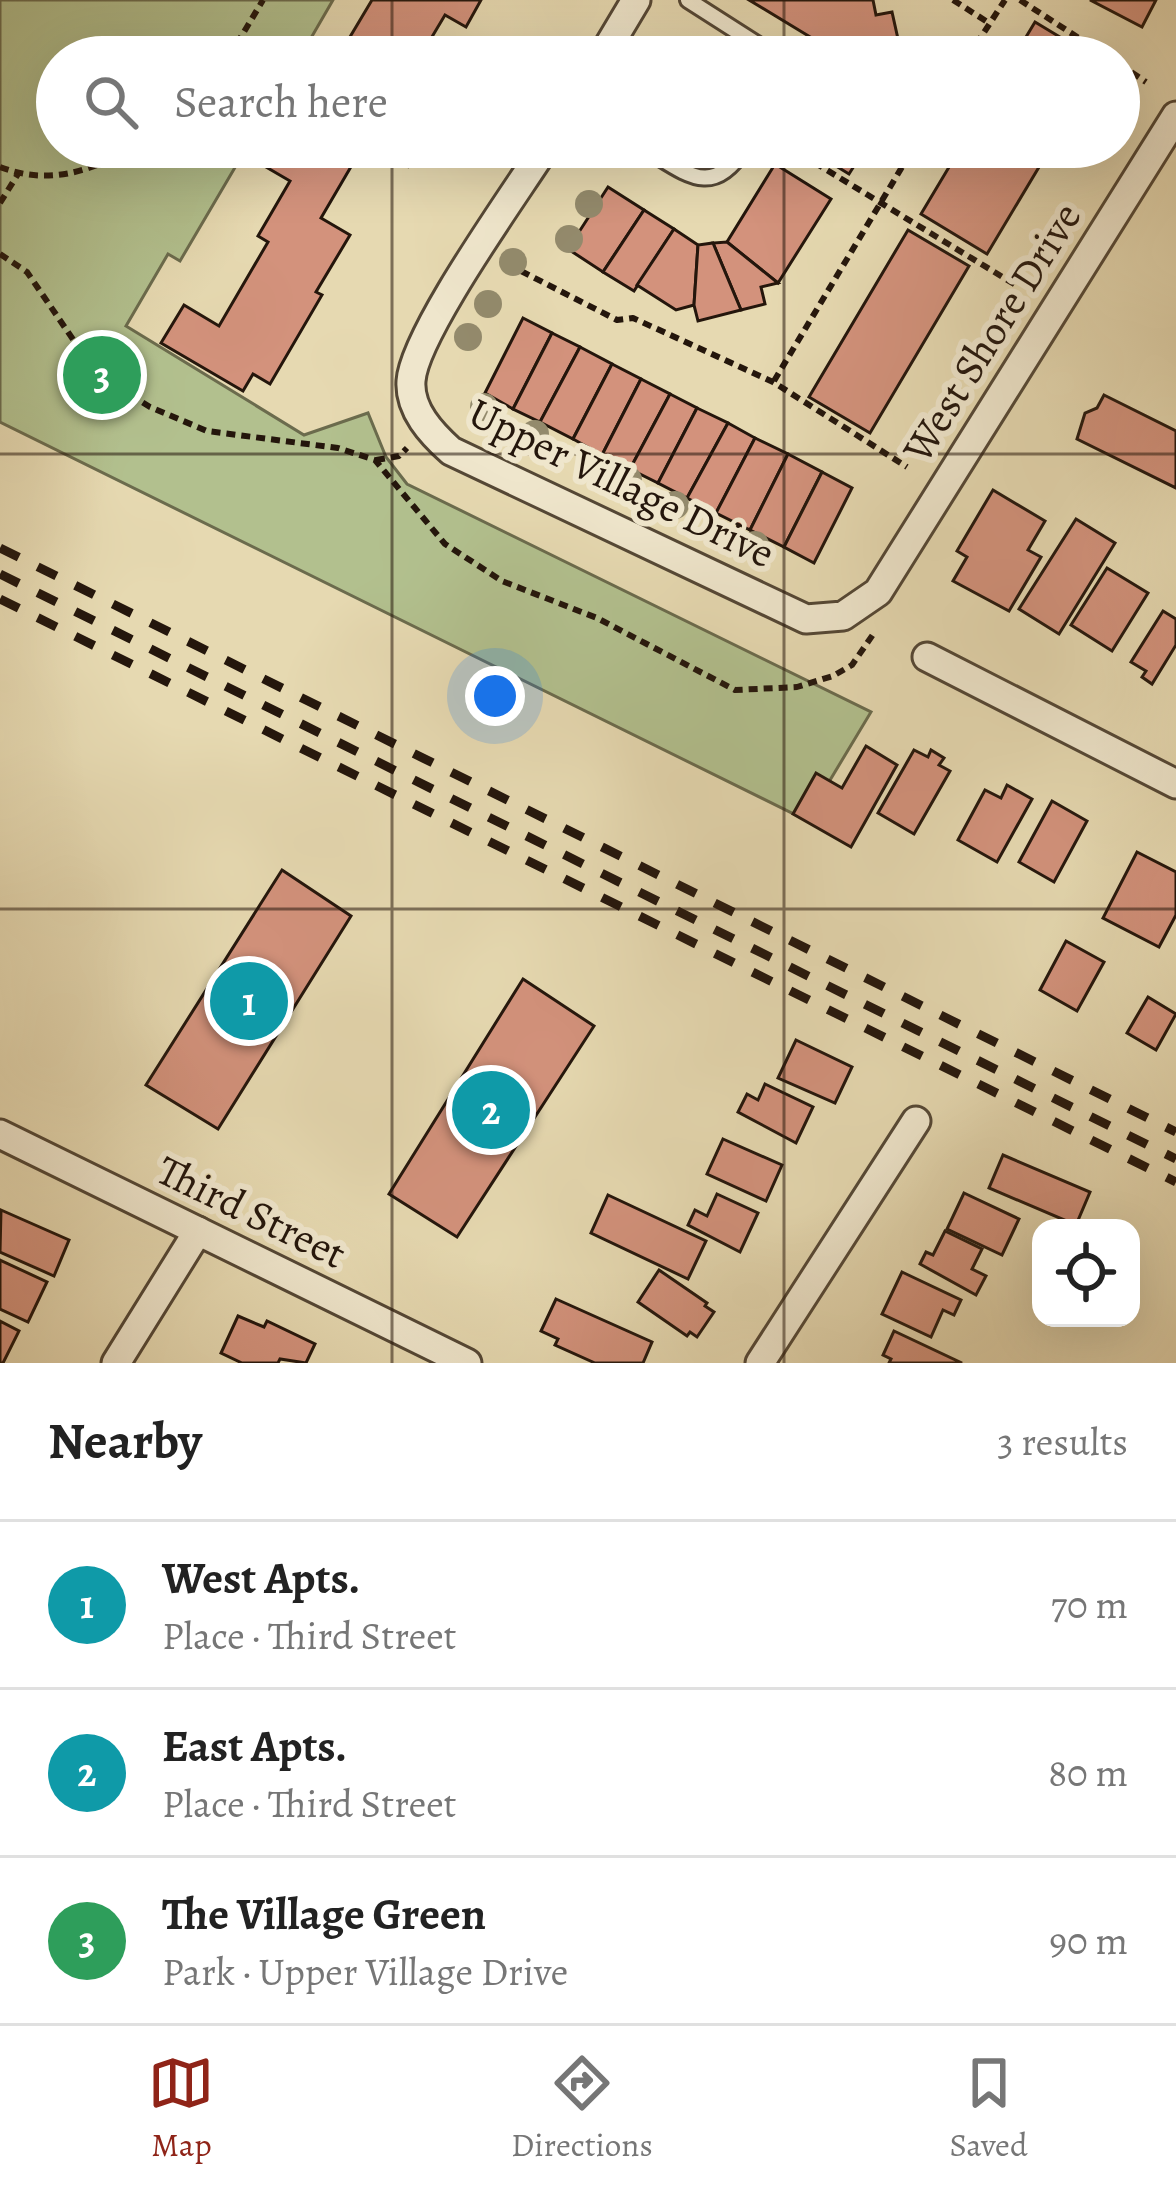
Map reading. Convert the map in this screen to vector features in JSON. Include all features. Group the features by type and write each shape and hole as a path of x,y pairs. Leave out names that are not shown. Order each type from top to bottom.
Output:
{"street":[{"path":"615,36 637,0"},
{"name":"West Shore Drive","path":"878,592 1176,116"},
{"name":"Upper Village Drive","path":"532,168 421,343 410,383 426,429 451,451 806,619 843,616 878,592"},
{"path":"927,658 1176,784"},
{"path":"760,1363 916,1121"},
{"name":"Third Street","path":"0,1134 467,1363"},
{"path":"116,1363 198,1232"}],"lane":[{"path":"688,0 744,36"},
{"path":"683,168 706,180 732,168"}],"path":[{"path":"242,36 263,0"},
{"path":"953,0 989,23"},
{"path":"981,36 1005,0"},
{"path":"1019,0 1075,36"},
{"path":"1140,78 1147,82"},
{"path":"0,167 52,178 90,168"},
{"path":"823,168 1019,287"},
{"path":"773,382 901,168"},
{"path":"0,203 18,173"},
{"path":"0,254 27,272 97,373 150,407 207,430 338,448 375,460 445,544 502,581 597,618 735,690 797,687 833,676 852,665 878,623"},
{"path":"521,271 617,320 633,317 773,382 907,467"}],"green space":[{"path":"0,0 333,0 312,36 36,36 36,168 235,168 180,261 168,254 126,326 304,435 368,413 386,457 407,484 871,712 806,820 0,422"}],"building":[{"path":"372,0 481,0 466,27 445,15 432,36 351,36"},
{"path":"749,0 873,0 876,15 892,12 897,36 808,36"},
{"path":"1090,0 1156,0 1142,27"},
{"path":"1035,22 1058,36 1027,36"},
{"path":"268,168 350,168 321,218 350,235 316,292 322,295 270,384 253,374 243,391 161,343 184,305 219,326 268,242 258,236 290,181"},
{"path":"773,168 781,168 831,199 778,283 727,242"},
{"path":"948,168 1038,168 987,254 921,214"},
{"path":"608,187 644,210 603,272 568,249"},
{"path":"644,210 674,229 634,291 603,272"},
{"path":"674,229 698,245 694,305 676,310 637,285"},
{"path":"908,230 969,266 870,433 809,397"},
{"path":"727,242 778,283 761,287 765,304 741,310 713,243"},
{"path":"713,243 741,310 698,321 694,305 698,245"},
{"path":"523,318 552,333 513,409 485,393"},
{"path":"552,333 580,347 540,422 513,409"},
{"path":"580,347 612,364 573,439 540,422"},
{"path":"612,364 641,379 602,455 573,439"},
{"path":"641,379 670,394 630,469 602,455"},
{"path":"670,394 697,408 658,483 630,469"},
{"path":"1104,395 1176,431 1176,488 1077,439 1085,413 1097,408"},
{"path":"697,408 728,423 687,498 658,483"},
{"path":"728,423 755,438 716,513 687,498"},
{"path":"755,438 788,454 750,530 716,513"},
{"path":"788,454 822,472 784,547 750,530"},
{"path":"822,472 852,488 814,563 784,547"},
{"path":"993,490 1045,521 1028,550 1041,557 1009,611 953,581 967,557 957,551"},
{"path":"1076,519 1115,543 1059,634 1019,609"},
{"path":"1107,568 1148,593 1112,651 1071,625"},
{"path":"1163,611 1176,619 1176,645 1152,684 1142,677 1146,671 1131,662"},
{"path":"866,746 897,765 851,847 793,814 816,773 842,788"},
{"path":"914,750 928,757 931,750 944,758 939,765 950,771 914,834 878,813"},
{"path":"1007,785 1032,799 997,862 958,840 985,790 1001,798"},
{"path":"1052,801 1087,821 1054,882 1019,862"},
{"path":"1137,852 1176,872 1176,915 1159,947 1103,918"},
{"path":"282,870 351,916 218,1129 146,1085"},
{"path":"1066,941 1104,962 1077,1011 1040,990"},
{"path":"523,979 594,1026 457,1237 389,1194"},
{"path":"1148,997 1176,1014 1156,1050 1127,1033"},
{"path":"796,1040 852,1067 835,1103 778,1078"},
{"path":"765,1084 813,1107 796,1143 738,1112 747,1094 758,1100"},
{"path":"723,1139 782,1165 766,1201 707,1174"},
{"path":"1003,1155 1090,1192 1079,1219 1062,1219 989,1188"},
{"path":"964,1193 1019,1219 1002,1255 947,1229"},
{"path":"717,1194 758,1213 740,1252 688,1225 695,1210 707,1216"},
{"path":"608,1195 706,1241 688,1279 591,1233"},
{"path":"1,1210 69,1240 54,1276 0,1252"},
{"path":"945,1231 982,1249 972,1269 986,1276 976,1295 920,1264 926,1252 933,1255"},
{"path":"0,1260 47,1282 28,1322 0,1309"},
{"path":"659,1270 714,1312 697,1337 690,1332 687,1336 638,1302"},
{"path":"902,1272 961,1300 954,1315 943,1310 931,1337 882,1314"},
{"path":"556,1299 652,1342 643,1363 595,1363 555,1345 558,1339 541,1331"},
{"path":"238,1316 264,1327 267,1321 315,1344 306,1363 280,1359 278,1363 242,1363 221,1353"},
{"path":"0,1321 19,1331 3,1363 0,1363"},
{"path":"894,1331 962,1363 889,1363 891,1359 883,1355"}],"railway":[{"path":"0,548 1176,1132"},
{"path":"0,574 1176,1159"},
{"path":"0,599 1176,1182"}],"place":[{"name":"The Village Green","path":"102,375"},
{"name":"West Apts.","path":"249,1001"},
{"name":"East Apts.","path":"491,1110"}]}
